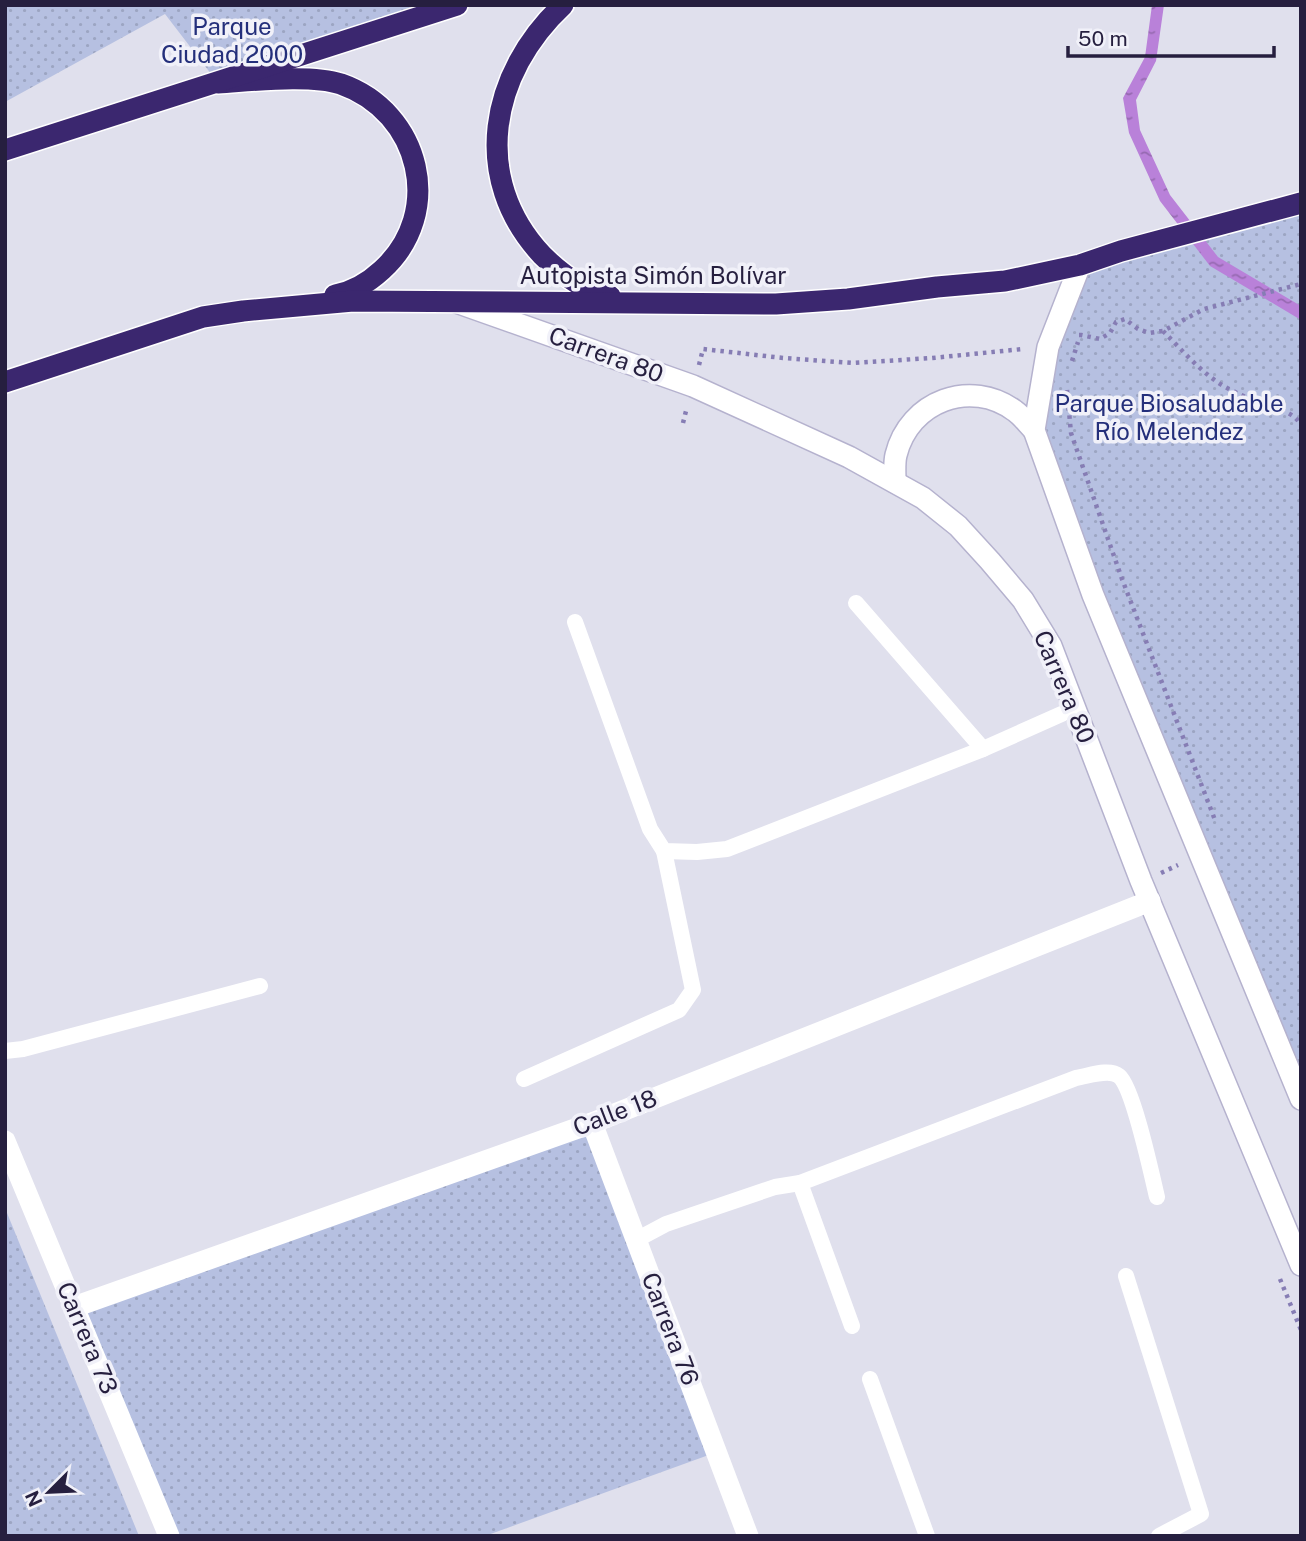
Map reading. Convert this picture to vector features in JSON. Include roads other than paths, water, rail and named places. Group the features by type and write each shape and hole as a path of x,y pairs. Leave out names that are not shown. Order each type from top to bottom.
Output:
{"highway":[{"path":"5,150 457,5"},
{"path":"563,5 537,33 526,50 502,102 496,141 498,170 505,197 524,233 562,274 596,293 663,304"},
{"path":"219,83 305,79 340,84 372,99 397,124 414,158 418,177 417,205 409,232 401,249 375,277 342,294 243,311"},
{"name":"Autopista Simón Bolívar","path":"5,382 203,317 243,311 353,301 776,304 848,299 1005,281 1080,265 1121,251 1301,203"}],"main road":[{"path":"1034,430 1048,346 1080,265"},
{"name":"Carrera 80","path":"452,300 693,386 849,457 922,498 958,526 990,561 1023,600 1051,646 1150,901 1301,1265"},
{"path":"895,482 895,456 905,432 921,412 943,399 968,395 994,399 1016,411 1034,430 1093,595 1301,1099"},
{"name":"Calle 18","path":"74,1307 592,1123 1150,901"},
{"name":"Carrera 76","path":"592,1123 748,1536"},
{"name":"Carrera 73","path":"5,1141 169,1536"}],"lane":[{"path":"856,603 983,749"},
{"path":"524,1079 679,1010 693,990 664,851 650,829 575,622"},
{"path":"664,851 727,849 983,749 1075,708"},
{"path":"5,1051 23,1049 260,986"},
{"path":"636,1240 666,1224 775,1187 800,1183 1076,1078 1111,1072 1121,1077 1130,1094 1157,1197"},
{"path":"800,1183 852,1326"},
{"path":"1126,1276 1201,1514 1160,1536"},
{"path":"870,1379 927,1536"}],"water":[{"path":"1152,5 1164,5 1156,61 1136,100 1140,130 1170,195 1218,257 1301,306 1301,320 1210,266 1160,201 1129,133 1123,98 1145,57"}],"park label":[{"name":"Parque Ciudad 2000","path":"232,41"},
{"name":"Parque Biosaludable Río Melendez","path":"1169,418"}]}
